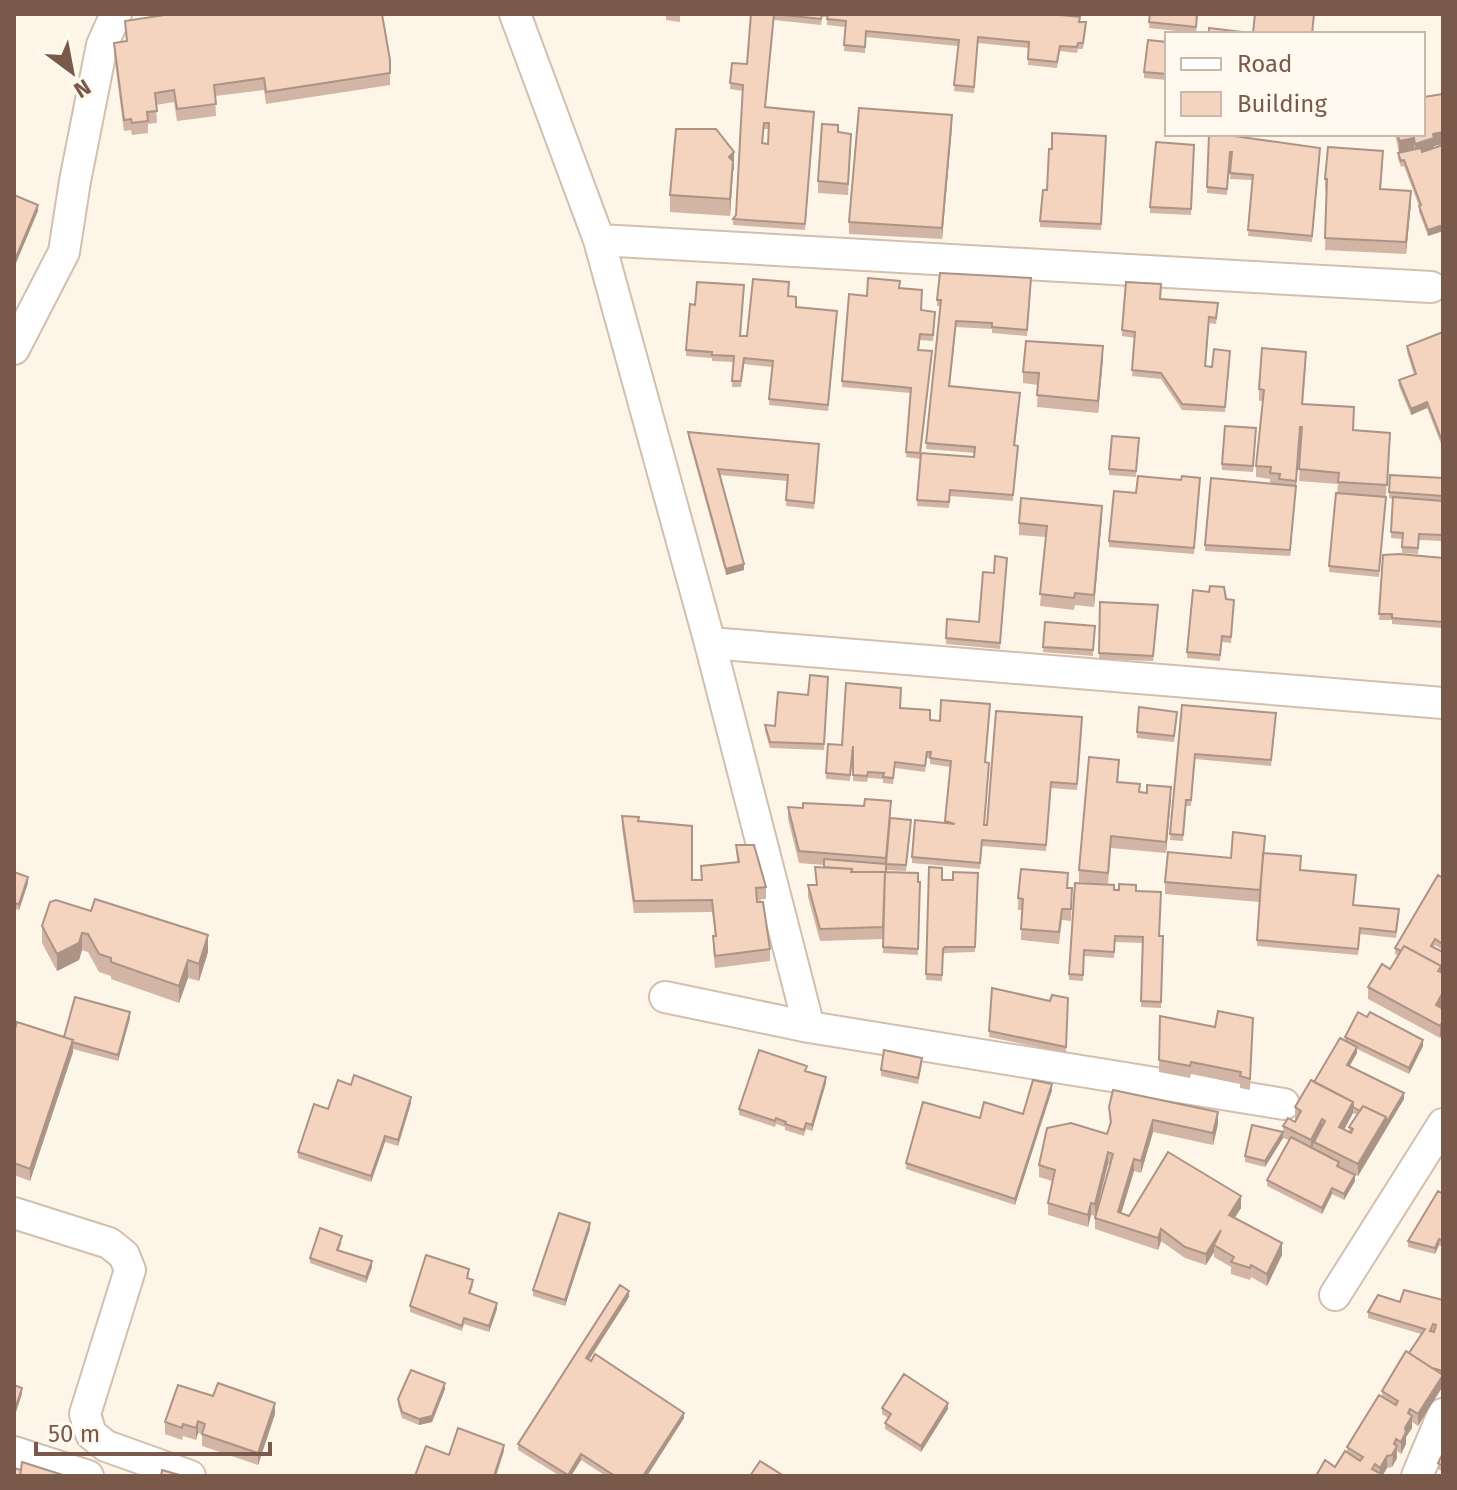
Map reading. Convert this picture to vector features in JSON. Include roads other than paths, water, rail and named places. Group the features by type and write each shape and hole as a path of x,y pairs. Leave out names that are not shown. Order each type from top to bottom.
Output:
{"street":[{"path":"14,349 64,252 102,45 116,14"},
{"path":"515,14 599,240 710,643 809,1027"},
{"path":"599,240 1431,287"},
{"path":"710,643 1443,703"},
{"path":"665,997 809,1027 1284,1104"},
{"path":"1335,1295 1443,1124"},
{"path":"14,1213 109,1243 124,1255 130,1270 85,1414 91,1434 106,1446 190,1476"},
{"path":"1417,1476 1443,1414"},
{"path":"14,1452 88,1476"}]}
